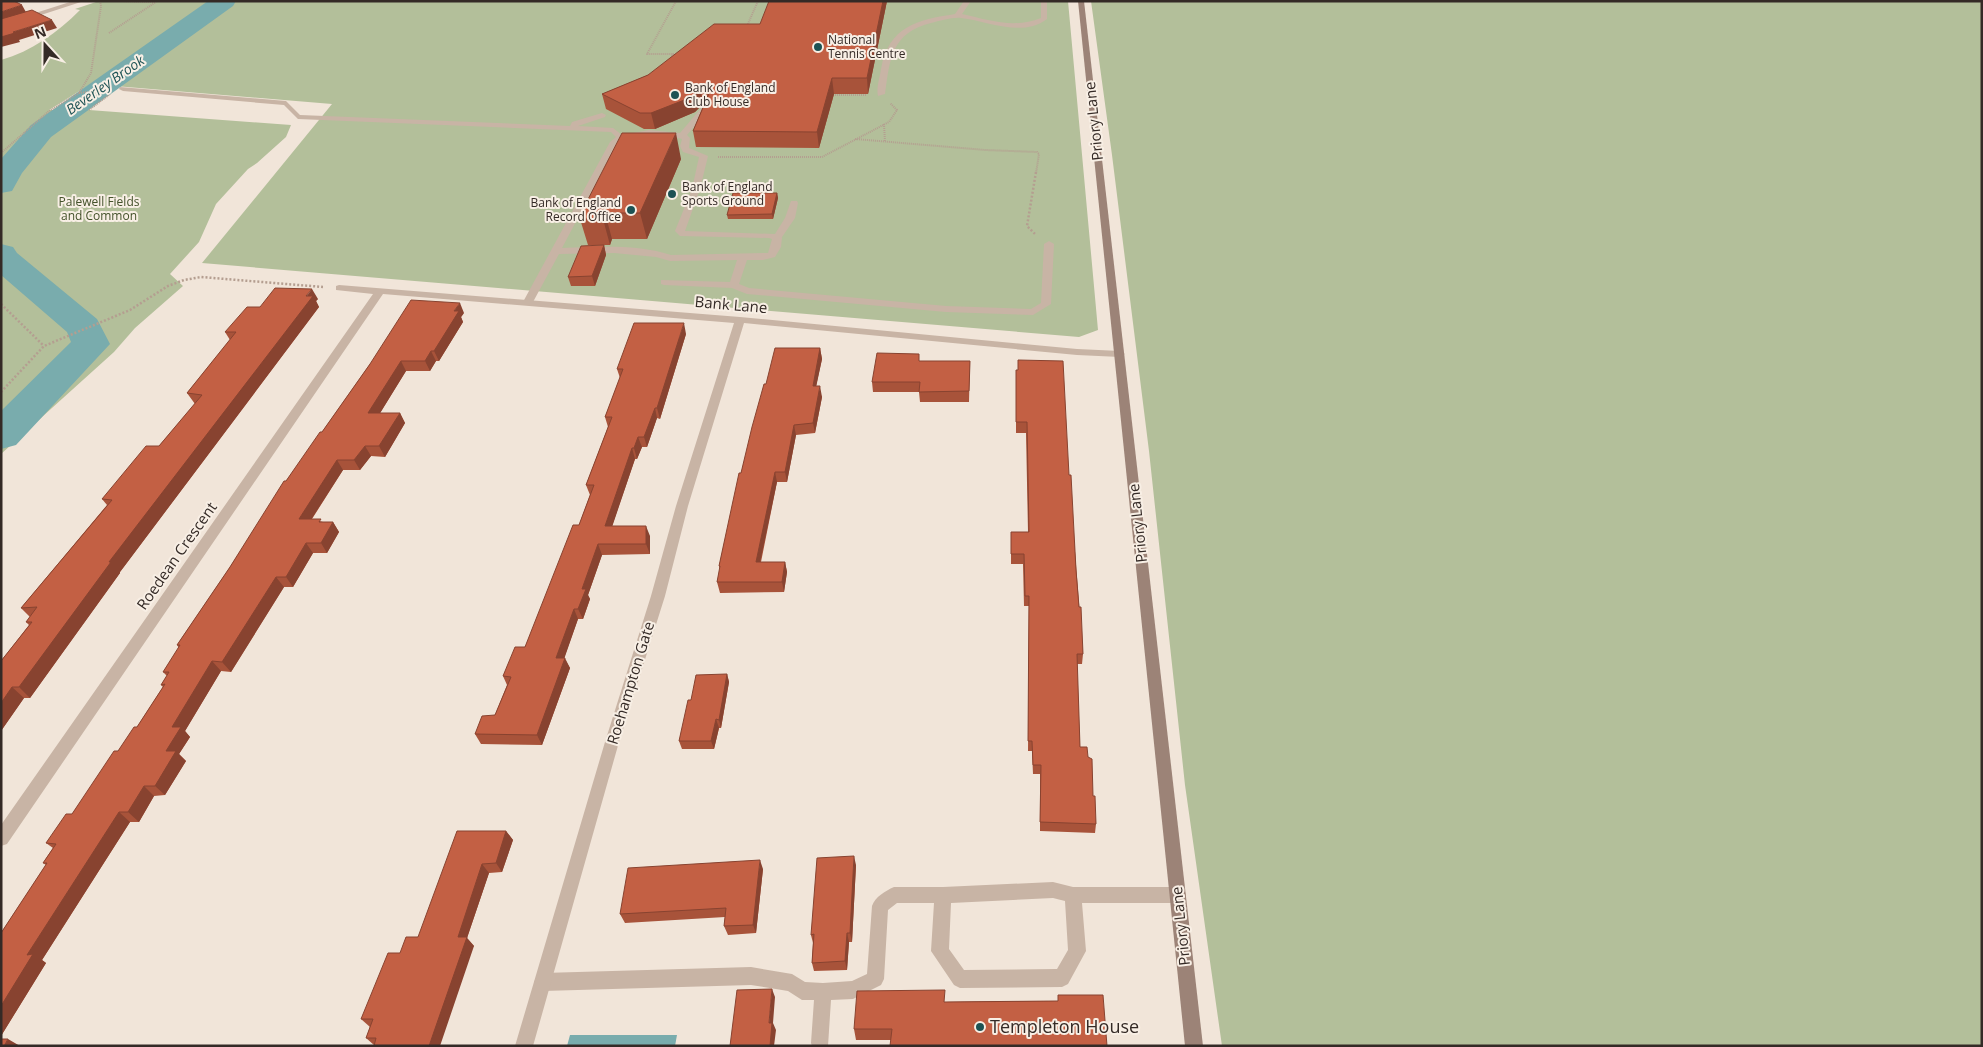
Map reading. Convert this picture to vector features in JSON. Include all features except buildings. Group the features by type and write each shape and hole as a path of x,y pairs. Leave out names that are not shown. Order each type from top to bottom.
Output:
{"street":[{"path":"1,26 81,1"},
{"path":"958,15 968,1"},
{"path":"881,94 888,51 894,40 905,31 921,23 958,15 1004,26 1020,26 1044,19 1044,1"},
{"name":"Priory Lane","path":"1081,1 1194,1046"},
{"path":"120,90 286,104 298,117 613,130 620,137"},
{"path":"682,136 706,108"},
{"path":"572,128 575,124 602,115"},
{"path":"528,302 614,142 630,133 652,137 682,136 686,138 684,146 686,150 700,153 704,157 681,232 687,234 769,235 777,237"},
{"path":"556,251 614,250 657,254 670,258 743,258 772,255 776,247 777,237 790,218 794,203"},
{"path":"664,282 734,285 747,291 946,309 1033,312 1046,304 1049,244"},
{"path":"734,285 743,258"},
{"name":"Bank Lane","path":"339,288 740,320 1067,352 1120,354"},
{"name":"Roedean Crescent","path":"1,839 380,291"},
{"name":"Roehampton Gate","path":"524,1046 612,742 658,596 682,506 740,320"},
{"path":"543,982 751,976 792,983 802,991 853,990 875,979 880,906 894,895 943,895 1053,890 1073,895 1178,896"},
{"path":"943,895 940,951 960,979 970,979 1062,978 1077,951 1073,895"},
{"path":"820,1043 823,992"}],"path":[{"path":"120,1 157,2"},
{"path":"669,62 673,54 647,54 676,1"},
{"path":"753,26 747,26 758,1"},
{"path":"79,93 91,74 101,2"},
{"path":"109,33 157,2"},
{"path":"1,153 49,111 79,93 110,90"},
{"path":"89,110 120,90"},
{"path":"704,157 822,156 890,122 898,110 881,94 821,95"},
{"path":"884,124 885,142"},
{"path":"855,139 1037,152 1039,154 1027,226 1039,238 1049,244"},
{"path":"1,392 44,346 100,324 138,306 168,286 184,280 201,277 339,288"},
{"path":"1,304 44,346"}],"green space":[{"name":"Palewell Fields and Common","path":"99,1 209,1 102,77 49,110 89,110 291,125 286,137 248,169 216,204 199,242 170,274 183,286 135,328 114,352 1,454 1,60 23,52 44,40 80,10 75,9"},
{"name":"Bank of England Sports Ground","path":"234,1 1068,1 1098,330 1079,337 202,263 332,104 115,86"},
{"path":"1091,1 1982,1 1982,1046 1222,1046 1185,785 1149,451"}],"water":[{"path":"570,1035 677,1035 675,1046 567,1046"}],"waterway":[{"name":"Beverley Brook","path":"1,184 8,170 41,131 224,1"},
{"name":"Beverley Brook","path":"1,254 5,260 84,327 91,344 1,435"}],"place":[{"name":"National Tennis Centre","path":"818,47"},
{"name":"Bank of England Club House","path":"675,95"},
{"name":"Bank of England Sports Ground","path":"672,194"},
{"name":"Bank of England Record Office","path":"631,210"},
{"name":"Templeton House","path":"980,1027"}]}
